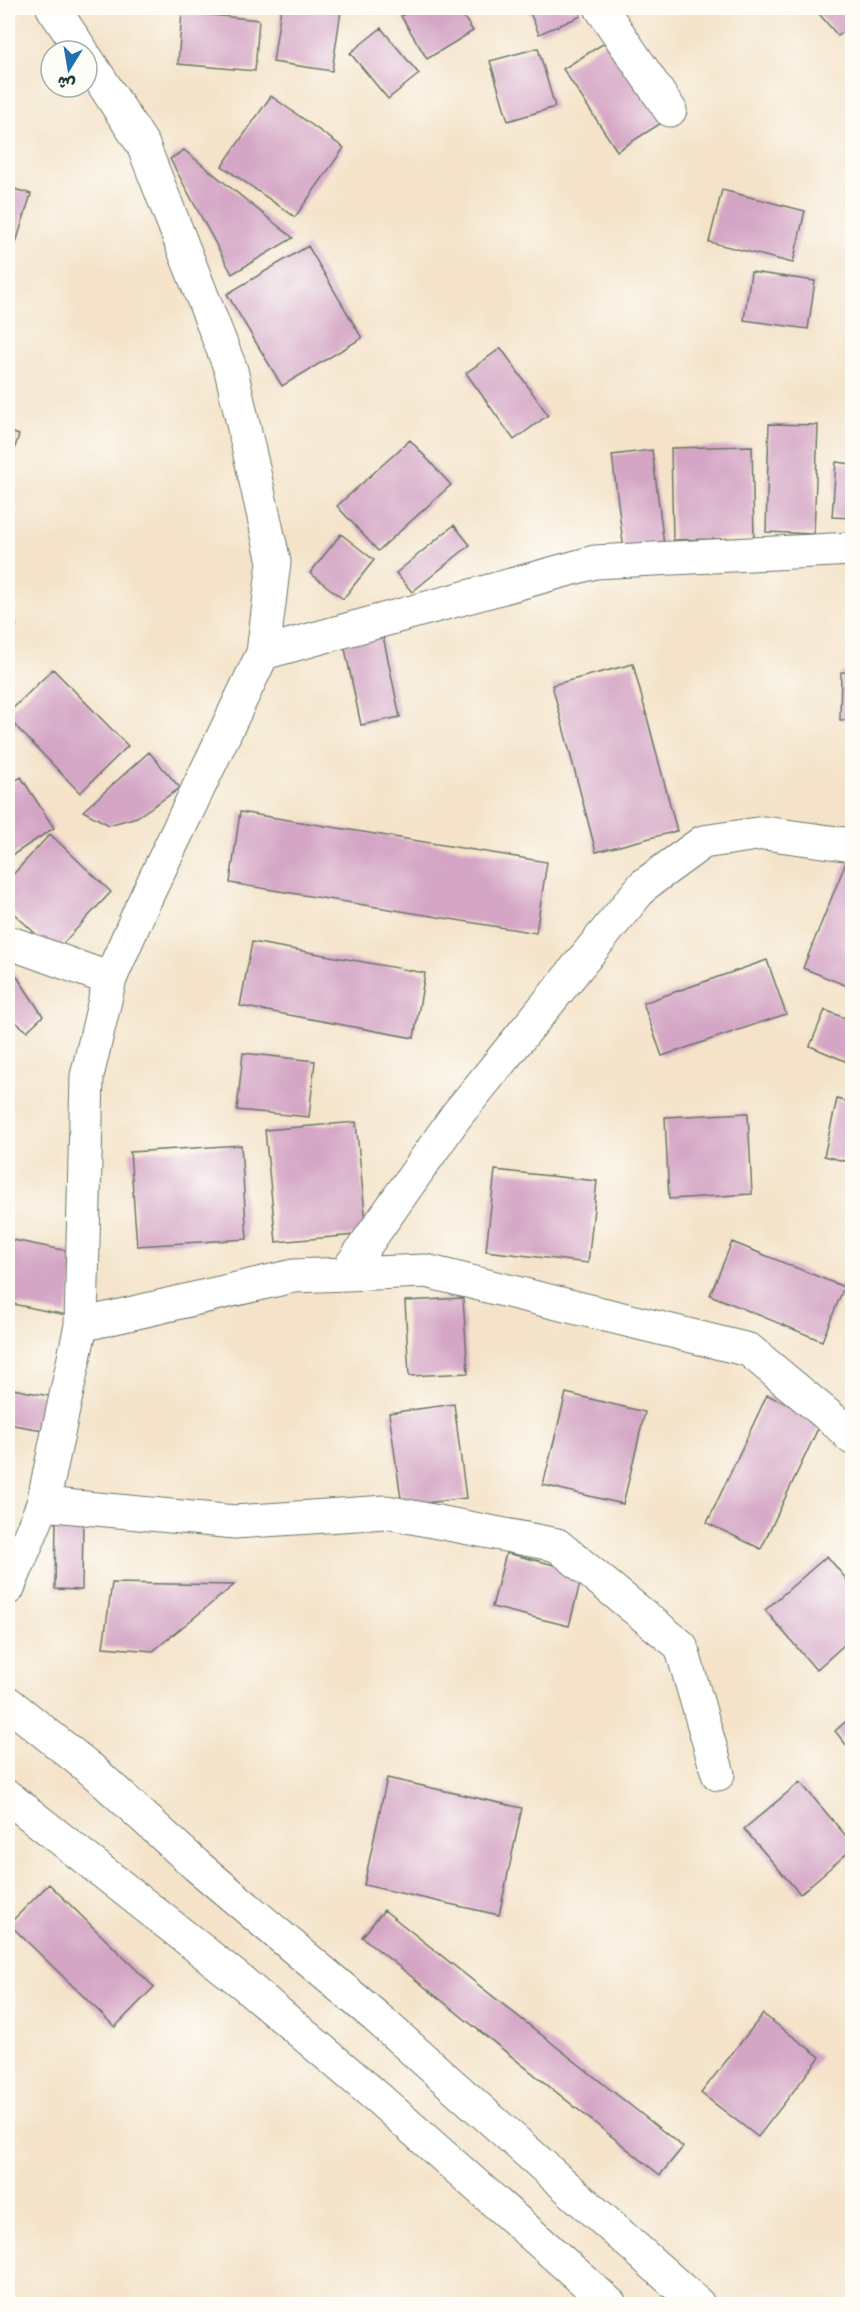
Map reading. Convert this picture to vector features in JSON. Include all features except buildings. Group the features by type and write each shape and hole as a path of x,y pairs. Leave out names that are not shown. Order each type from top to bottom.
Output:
{"street":[{"path":"53,8 74,39"},
{"path":"601,8 670,110"},
{"path":"8,1588 43,1504 81,1324 87,1077 110,979 263,653 274,562 231,370 142,145 99,78"},
{"path":"263,653 595,562 852,549"},
{"path":"346,1273 456,1116 644,885 703,842 764,833 852,845"},
{"path":"8,942 110,979"},
{"path":"81,1324 292,1276 426,1271 748,1350 852,1438"},
{"path":"43,1504 235,1522 386,1512 557,1545 681,1646 718,1774"},
{"path":"8,1703 93,1771 196,1865 375,2016 698,2304"},
{"path":"8,1797 270,2006 378,2098 610,2304"}]}
